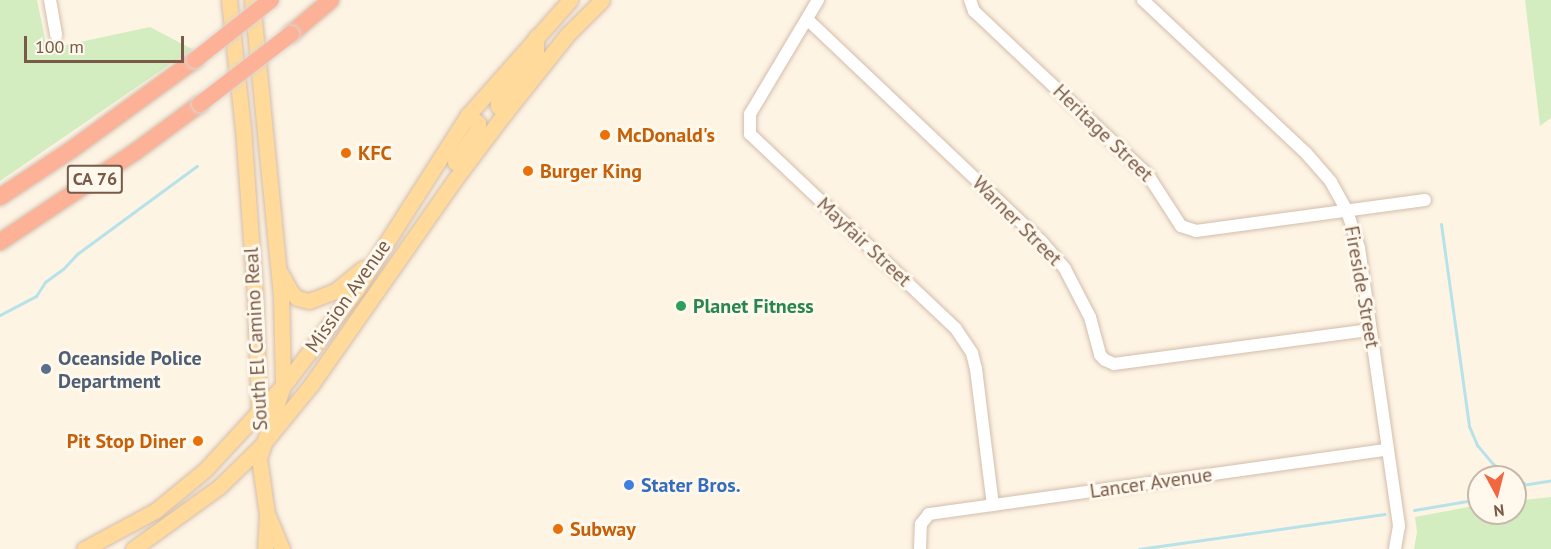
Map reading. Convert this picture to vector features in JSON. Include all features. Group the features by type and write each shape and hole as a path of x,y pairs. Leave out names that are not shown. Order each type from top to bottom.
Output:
{"highway":[{"name":"CA 76","path":"0,197 71,150 195,60 271,0"},
{"name":"CA 76","path":"0,242 135,152 291,34 331,0"}],"main road":[{"name":"South El Camino Real","path":"229,0 243,128 255,296 258,412 262,445"},
{"name":"South El Camino Real","path":"252,0 278,268 283,386 262,445"},
{"name":"Mission Avenue","path":"84,549 155,511 205,470 283,386 358,287 468,115 570,0"},
{"name":"Mission Avenue","path":"133,549 219,487 262,445 311,384 453,182 505,113 567,35 602,0"},
{"path":"505,113 498,106 498,99 536,53 536,37"},
{"path":"453,182 451,168 478,128 478,123 468,115"},
{"path":"405,252 400,241 425,199 422,186"},
{"path":"278,268 291,292 297,298 309,301 335,291 381,252"},
{"path":"262,445 260,472 267,514 265,549"},
{"path":"267,514 282,549"}],"street":[{"path":"50,0 56,35"},
{"name":"Mayfair Street","path":"818,0 750,114 750,134 956,328 972,353 976,369 993,505"},
{"name":"Heritage Street","path":"970,0 974,11 1148,175 1181,226 1196,231 1425,200"},
{"name":"Fireside Street","path":"1143,0 1306,153 1331,182 1347,211 1359,248 1399,526 1395,549"},
{"name":"Warner Street","path":"807,19 1041,241 1065,269 1090,317 1100,355 1105,360 1114,364 1370,330"},
{"name":"Lancer Avenue","path":"920,549 921,524 928,514 1387,450"}],"green space":[{"path":"0,0 37,0 47,49 150,27 192,49 0,181"},
{"path":"1525,0 1551,0 1551,118 1540,126"},
{"path":"1551,497 1551,549 1414,549 1417,532 1415,517 1467,507 1467,525 1527,525 1527,500"}],"waterway":[{"path":"0,315 36,296 45,282 63,269 77,254 197,166"},
{"path":"1441,224 1469,426 1477,445 1494,465"},
{"path":"1527,484 1551,480"},
{"path":"1414,510 1467,501"},
{"path":"1139,549 1385,514"}],"place":[{"name":"McDonald's","path":"605,135"},
{"name":"KFC","path":"346,153"},
{"name":"Burger King","path":"528,171"},
{"name":"Planet Fitness","path":"681,306"},
{"name":"Oceanside Police Department","path":"46,369"},
{"name":"Pit Stop Diner","path":"198,441"},
{"name":"Stater Bros.","path":"629,485"},
{"name":"Subway","path":"558,529"}]}
